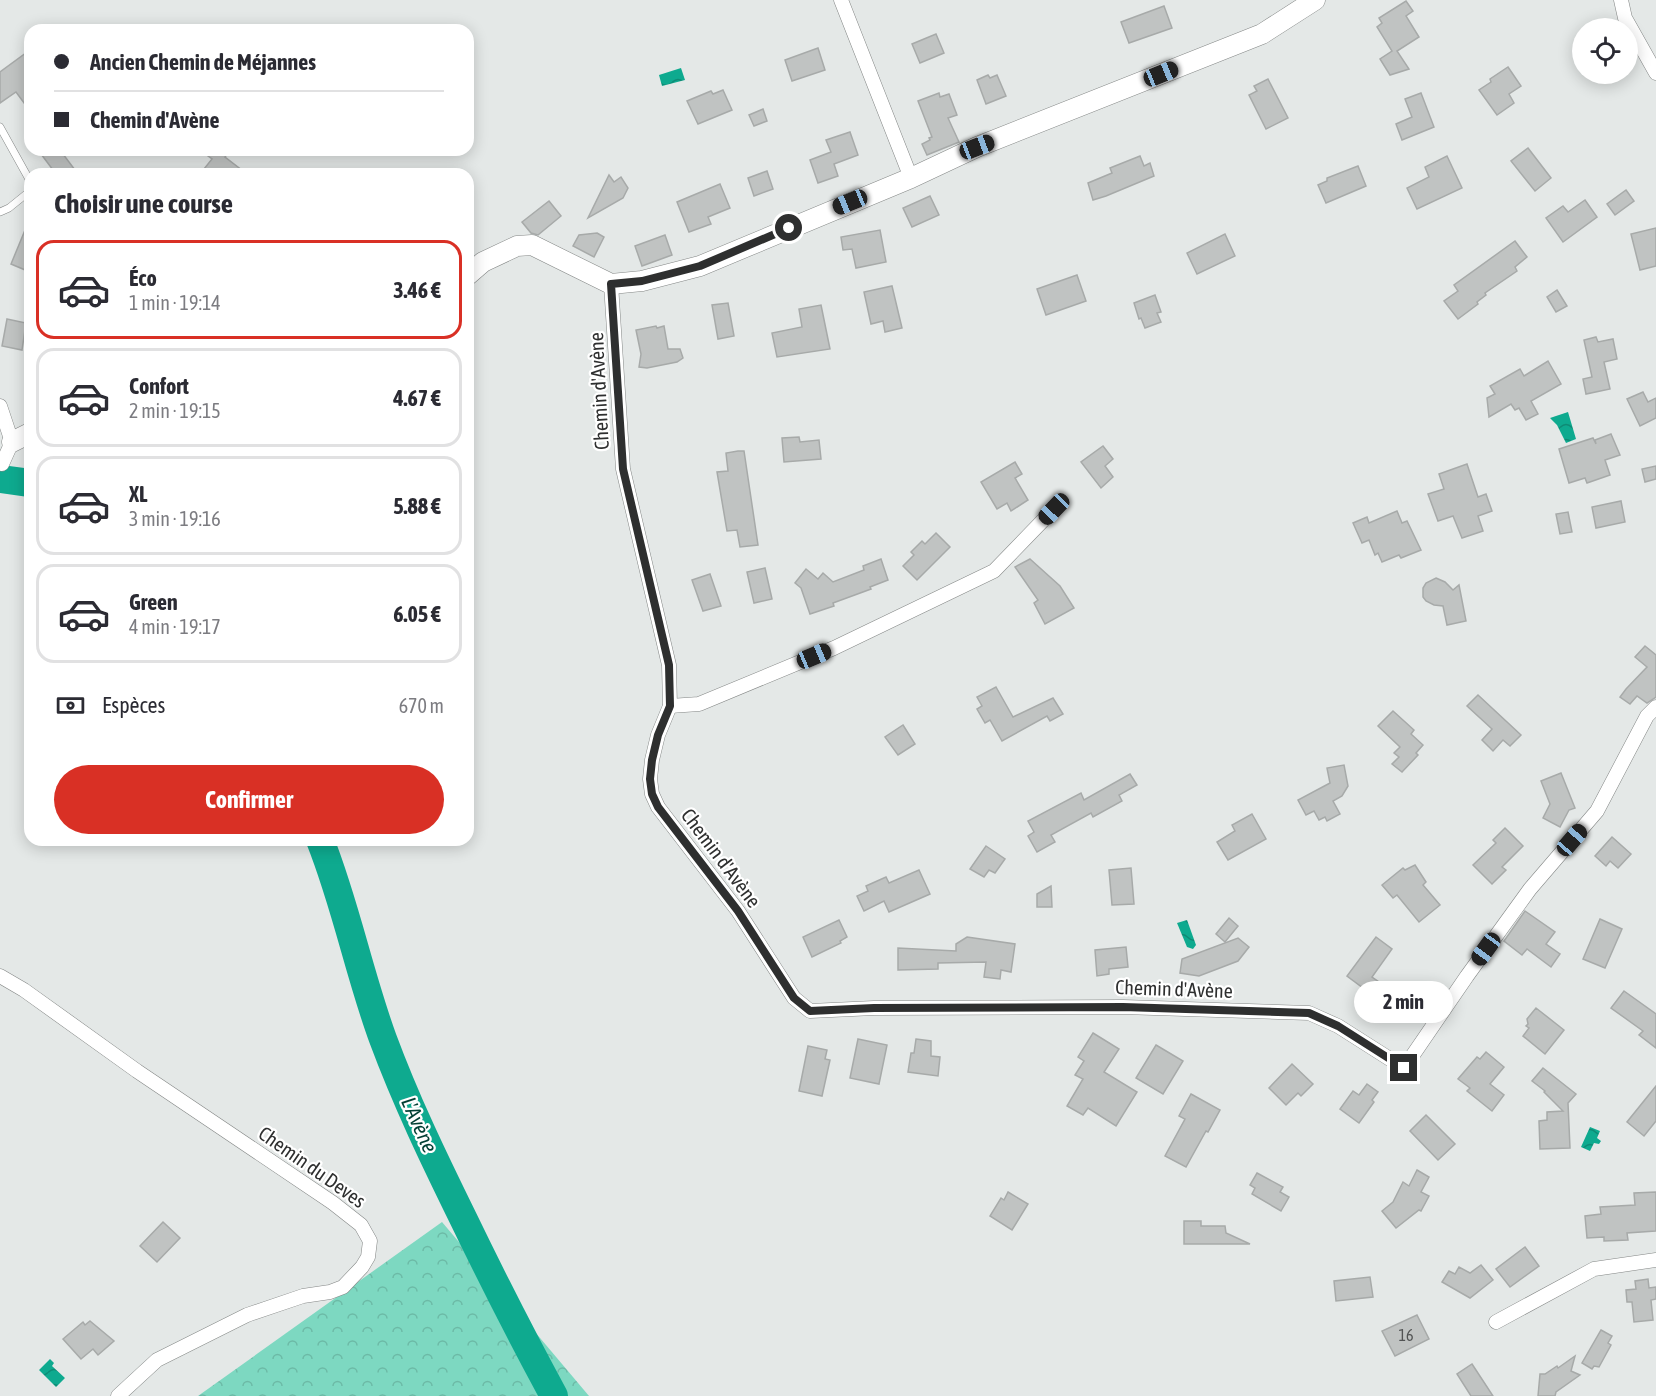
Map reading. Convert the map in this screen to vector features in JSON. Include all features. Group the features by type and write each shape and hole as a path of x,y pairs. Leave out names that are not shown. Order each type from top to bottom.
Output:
{"street":[{"path":"841,0 911,178"},
{"path":"474,270 483,262 516,246 532,245 611,284 642,281 700,266 911,178 977,147 1262,34 1315,0"},
{"path":"1621,0 1624,18 1656,73"},
{"name":"Chemin d'Avène","path":"611,284 623,469 669,665 670,706 658,735 652,760 650,779 652,794 658,807 738,911 794,998 810,1011 874,1008 1123,1007 1309,1013 1338,1026 1404,1068 1530,889 1598,811 1647,716 1656,707"},
{"path":"0,406 12,442"},
{"path":"2,464 12,442 24,436"},
{"path":"670,706 699,704 834,648 994,571 1054,509"},
{"name":"Chemin du Deves","path":"0,976 24,990 137,1071 333,1203 361,1225 370,1241 368,1257 343,1287 330,1292 303,1296 246,1315 157,1360 118,1396"},
{"path":"1496,1322 1594,1269 1656,1260"}],"lane":[{"path":"0,127 24,170"},
{"path":"0,212 24,196"}],"green space":[{"path":"442,1222 589,1396 198,1396"}],"water":[{"path":"681,68 685,80 662,86 659,75"},
{"path":"1568,412 1576,439 1566,443 1557,425 1550,418"},
{"path":"1187,920 1196,945 1193,949 1187,947 1177,923"},
{"path":"1590,1127 1600,1131 1597,1138 1601,1141 1599,1144 1594,1143 1590,1151 1581,1147"},
{"path":"50,1359 54,1363 52,1366 65,1378 56,1387 39,1370"}],"building":[{"path":"1406,1 1413,11 1406,16 1419,37 1397,51 1409,69 1390,75 1380,59 1392,51 1377,27 1382,23 1379,18"},
{"path":"1164,6 1172,28 1129,43 1121,22"},
{"path":"936,34 944,53 920,63 912,44"},
{"path":"818,48 825,70 792,81 785,60"},
{"path":"24,54 24,103 16,92 0,103 0,72"},
{"path":"1508,67 1521,86 1509,94 1514,103 1497,115 1479,90"},
{"path":"988,75 990,78 997,75 1006,96 986,104 977,80"},
{"path":"1268,79 1288,118 1266,129 1249,95 1257,91 1254,86"},
{"path":"723,90 732,110 698,124 687,101 711,91 713,94"},
{"path":"939,93 940,97 949,94 957,115 948,118 959,142 927,155 922,144 932,137 918,101"},
{"path":"1421,93 1434,127 1402,140 1396,124 1412,117 1405,99"},
{"path":"763,109 767,121 754,126 749,115"},
{"path":"850,132 858,155 834,164 838,176 818,183 810,160 831,152 826,140"},
{"path":"1528,148 1551,178 1535,191 1511,161"},
{"path":"42,156 64,156 74,168 52,168"},
{"path":"208,156 226,156 239,168 205,168 212,159"},
{"path":"1140,156 1144,166 1150,163 1154,176 1093,200 1088,183 1112,173 1110,168"},
{"path":"1447,156 1462,188 1417,209 1407,188 1429,177 1425,167"},
{"path":"1358,166 1366,186 1326,203 1318,185 1327,181 1327,178"},
{"path":"767,171 773,189 754,196 748,178"},
{"path":"609,175 614,182 621,177 628,188 623,198 588,218"},
{"path":"720,184 730,208 708,217 711,224 689,232 677,202"},
{"path":"1626,190 1634,201 1615,215 1607,204"},
{"path":"930,196 939,215 912,227 903,208"},
{"path":"1585,200 1597,217 1563,242 1546,218 1563,206 1568,212"},
{"path":"549,201 561,216 538,235 531,233 522,222"},
{"path":"1656,228 1656,266 1640,270 1631,234"},
{"path":"880,230 886,262 856,268 852,249 843,250 841,237"},
{"path":"24,233 24,269 11,264"},
{"path":"597,233 604,237 594,257 573,246 579,235"},
{"path":"1225,234 1235,256 1197,274 1187,253"},
{"path":"665,235 672,255 642,266 635,246"},
{"path":"1515,241 1527,257 1515,267 1517,271 1485,293 1486,295 1477,302 1478,304 1458,319 1444,301 1458,291 1454,285"},
{"path":"1077,275 1086,301 1046,315 1037,289"},
{"path":"892,286 902,328 885,332 883,321 871,324 864,292"},
{"path":"1557,290 1567,306 1556,312 1547,297"},
{"path":"1155,295 1161,312 1157,313 1161,322 1145,328 1141,318 1139,319 1134,303"},
{"path":"728,303 734,336 718,339 712,305"},
{"path":"821,305 830,349 777,357 772,333 802,327 799,309"},
{"path":"7,319 24,323 22,350 2,346"},
{"path":"656,326 657,328 664,326 668,349 680,349 683,358 677,362 647,368 639,367 641,354 636,330"},
{"path":"1596,337 1598,342 1613,339 1617,359 1604,362 1610,389 1586,394 1583,379 1592,377 1584,340"},
{"path":"1548,361 1561,384 1531,401 1538,414 1526,420 1519,408 1515,410 1511,404 1489,417 1487,398 1495,394 1490,386 1520,369 1524,376"},
{"path":"1643,392 1648,402 1656,398 1656,418 1640,426 1627,399"},
{"path":"1611,434 1620,455 1605,460 1610,475 1587,483 1585,478 1569,483 1559,449 1593,438 1596,444 1595,440"},
{"path":"799,437 800,442 819,440 821,459 784,462 782,438"},
{"path":"1103,446 1113,459 1105,466 1113,477 1101,488 1081,462"},
{"path":"744,451 758,545 740,547 737,530 727,531 717,472 728,471 726,453"},
{"path":"1015,462 1022,474 1015,478 1028,500 1011,511 1007,503 997,509 981,482"},
{"path":"1467,464 1478,497 1486,494 1492,511 1478,516 1483,531 1462,538 1453,516 1438,521 1428,494 1444,489 1439,474"},
{"path":"1656,466 1656,479 1645,482 1642,469"},
{"path":"1621,501 1625,522 1596,528 1592,507"},
{"path":"1397,511 1402,523 1407,521 1421,550 1382,562 1378,553 1375,555 1369,540 1362,543 1353,523 1367,517 1369,523"},
{"path":"1568,512 1572,532 1560,534 1556,514"},
{"path":"936,533 950,547 917,580 903,566 914,555 911,552 922,541 925,544"},
{"path":"881,559 888,580 833,603 834,606 810,614 801,588 795,583 806,569 818,579 823,573 833,582 864,570 863,566"},
{"path":"1030,559 1060,586 1074,608 1045,624 1034,603 1038,600 1015,567"},
{"path":"765,568 772,599 754,603 747,572"},
{"path":"710,574 721,606 703,611 692,580"},
{"path":"1436,578 1445,582 1453,590 1459,585 1466,621 1447,625 1443,606 1434,605 1423,597 1423,588 1426,583"},
{"path":"1645,646 1656,655 1656,697 1647,703 1637,696 1630,704 1620,697 1647,667 1635,657"},
{"path":"996,687 1013,717 1053,698 1063,714 1050,721 1047,716 1002,741 990,720 985,723 977,709 982,706 977,697"},
{"path":"1478,695 1521,735 1510,746 1503,740 1493,751 1482,740 1492,729 1467,706"},
{"path":"1393,711 1414,730 1411,734 1423,745 1416,753 1418,755 1402,772 1392,764 1399,757 1394,753 1400,747 1378,726"},
{"path":"903,725 915,744 898,755 885,737"},
{"path":"1344,765 1348,786 1342,796 1333,801 1340,814 1327,821 1325,817 1319,820 1314,811 1306,815 1298,800 1330,783 1327,768"},
{"path":"1561,773 1575,808 1569,810 1560,827 1543,818 1550,804 1541,781"},
{"path":"1130,774 1137,785 1119,795 1122,801 1093,817 1091,813 1051,835 1055,842 1037,852 1028,836 1034,832 1028,821 1081,793 1084,800"},
{"path":"1252,814 1266,839 1228,860 1217,842 1235,831 1232,825"},
{"path":"1505,828 1523,846 1502,867 1506,870 1492,884 1473,865 1496,843 1493,840"},
{"path":"1612,837 1631,854 1618,868 1610,861 1606,866 1595,856"},
{"path":"986,846 1005,859 995,873 989,870 984,877 970,869"},
{"path":"1415,865 1426,882 1423,885 1440,905 1419,922 1397,895 1393,898 1382,885 1403,868 1405,870"},
{"path":"1131,868 1134,904 1112,905 1109,870"},
{"path":"919,870 930,894 889,912 884,901 864,911 857,896 868,891 866,886 886,877 889,883"},
{"path":"1051,886 1052,907 1037,907 1037,894"},
{"path":"1525,911 1555,932 1546,944 1560,954 1551,967 1527,949 1522,955 1504,941"},
{"path":"1229,918 1238,926 1225,942 1216,934"},
{"path":"1600,919 1622,929 1605,968 1583,959"},
{"path":"839,920 847,937 840,941 841,943 812,957 803,937"},
{"path":"967,937 1015,944 1011,972 1001,970 1000,979 984,977 986,962 938,963 938,969 898,970 898,948 956,951 956,944"},
{"path":"1376,937 1392,949 1372,977 1379,982 1371,994 1347,976"},
{"path":"1238,938 1249,947 1238,961 1199,976 1180,973 1182,959"},
{"path":"1126,947 1128,967 1109,969 1109,974 1097,976 1095,950"},
{"path":"1624,991 1656,1014 1656,1048 1639,1035 1643,1031 1611,1008"},
{"path":"1536,1008 1564,1030 1545,1054 1523,1036 1529,1028 1526,1026 1527,1019"},
{"path":"1093,1033 1119,1049 1104,1072 1137,1092 1116,1126 1088,1108 1083,1115 1067,1106 1083,1079 1075,1075 1084,1061 1078,1057"},
{"path":"858,1039 887,1045 879,1084 850,1078"},
{"path":"916,1039 931,1041 931,1056 940,1057 938,1076 908,1072"},
{"path":"1156,1045 1183,1061 1163,1094 1136,1078"},
{"path":"808,1046 827,1050 825,1059 830,1060 822,1096 799,1091"},
{"path":"1486,1052 1504,1067 1490,1084 1504,1095 1492,1111 1467,1091 1470,1088 1458,1079 1477,1057 1480,1059"},
{"path":"1292,1064 1313,1084 1301,1096 1298,1093 1286,1105 1269,1088"},
{"path":"1543,1068 1576,1094 1568,1103 1570,1148 1540,1149 1539,1121 1547,1120 1547,1112 1563,1111 1545,1091 1532,1081"},
{"path":"1367,1084 1378,1092 1372,1100 1374,1102 1359,1123 1340,1109 1353,1091 1359,1095"},
{"path":"1656,1086 1656,1121 1644,1136 1627,1122"},
{"path":"1191,1094 1220,1110 1186,1167 1165,1156 1185,1119 1179,1116"},
{"path":"1426,1115 1455,1144 1438,1160 1410,1131"},
{"path":"1417,1170 1429,1177 1421,1192 1429,1196 1421,1211 1419,1210 1396,1228 1382,1211 1393,1202 1403,1182 1409,1186"},
{"path":"1257,1173 1283,1187 1280,1192 1289,1197 1281,1211 1252,1194 1255,1188 1250,1185"},
{"path":"1008,1192 1028,1204 1012,1230 990,1216 1001,1198 1004,1200"},
{"path":"1656,1192 1656,1231 1627,1233 1628,1240 1604,1241 1604,1237 1587,1238 1585,1216 1601,1214 1600,1207 1635,1205 1634,1193"},
{"path":"1184,1221 1201,1221 1201,1226 1225,1226 1226,1233 1250,1244 1184,1244"},
{"path":"163,1222 180,1238 157,1262 140,1246"},
{"path":"1525,1247 1539,1266 1510,1287 1496,1269"},
{"path":"1481,1265 1493,1280 1470,1298 1442,1282 1449,1271 1455,1274 1459,1267 1470,1273"},
{"path":"1370,1277 1373,1297 1336,1301 1334,1281"},
{"path":"1648,1279 1649,1288 1656,1287 1656,1299 1651,1300 1653,1320 1634,1322 1632,1302 1627,1302 1626,1290 1636,1289 1635,1281"},
{"path":"1417,1315 1429,1339 1395,1356 1382,1331"},
{"path":"90,1321 114,1341 98,1355 93,1349 81,1359 63,1339 83,1322 85,1325"},
{"path":"1601,1330 1612,1336 1608,1343 1611,1345 1599,1367 1594,1366 1592,1369 1582,1363"},
{"path":"1575,1356 1571,1371 1580,1375 1556,1392 1555,1396 1538,1396 1540,1374 1545,1374 1557,1366 1558,1368"},
{"path":"1472,1364 1493,1396 1471,1396 1457,1374"}],"waterway":[{"name":"L'Avène","path":"0,479 24,482"},
{"name":"L'Avène","path":"322,846 374,1014 401,1085 474,1240 554,1396"}],"route":[{"path":"789,228 700,266 642,281 611,284 623,469 669,665 670,706 658,735 652,760 650,779 652,794 658,807 738,911 794,998 810,1011 874,1008 1123,1007 1309,1013 1338,1026 1404,1068"}]}
